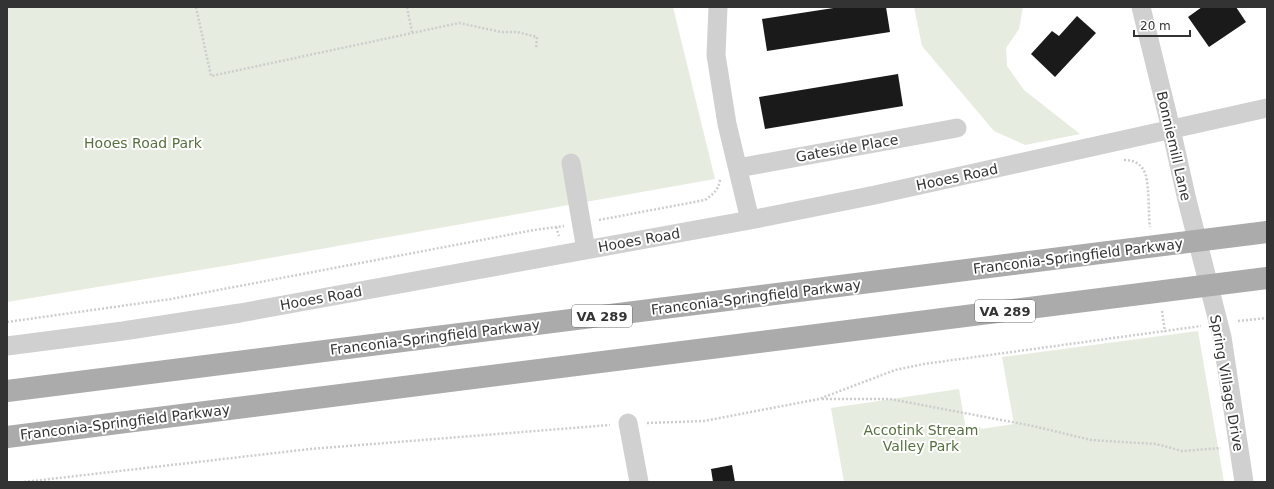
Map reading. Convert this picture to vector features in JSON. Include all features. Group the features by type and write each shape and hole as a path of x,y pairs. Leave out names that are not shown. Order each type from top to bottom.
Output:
{"main road":[{"name":"Franconia-Springfield Parkway","path":"7,391 1267,232"},
{"name":"Franconia-Springfield Parkway","path":"7,437 1267,278"}],"street":[{"path":"718,7 716,55 727,124 750,220"},
{"name":"Bonniemill Lane","path":"1140,7 1208,285"},
{"name":"Hooes Road","path":"7,346 124,331 240,312 750,220 875,195 1267,108"},
{"name":"Gateside Place","path":"738,168 957,128"},
{"path":"571,163 586,250"},
{"name":"Spring Village Drive","path":"1208,285 1222,336 1244,482"},
{"path":"628,424 639,482"}],"path":[{"path":"196,7 211,76 459,23 501,32 517,32 537,37 536,49"},
{"path":"407,7 412,32"},
{"path":"7,322 171,299 534,230 581,223 705,200 716,191 720,182 719,177"},
{"path":"1259,318 1267,318"},
{"path":"24,482 310,449 628,424 704,421 819,399 907,367 1189,328"},
{"path":"819,399 890,399 1034,426 1091,440 1156,444 1182,451 1238,446"}],"green space":[{"name":"Hooes Road Park","path":"7,7 673,7 715,179 236,264 7,302"},
{"path":"914,7 1023,7 1019,29 1006,48 1007,66 1024,90 1080,134 1025,145 994,131 922,46"},
{"name":"Accotink Stream Valley Park","path":"1198,331 1224,482 844,482 831,408 959,389 966,429 980,427 981,429 1014,424 1002,357"}],"building":[{"path":"840,7 886,7 890,32 767,51 762,19"},
{"path":"1202,7 1236,7 1246,22 1209,47 1188,17"},
{"path":"1077,16 1096,33 1055,77 1031,54 1052,31 1059,36"},
{"path":"898,74 903,106 765,129 759,97"},
{"path":"732,465 735,482 713,482 711,469"}]}
